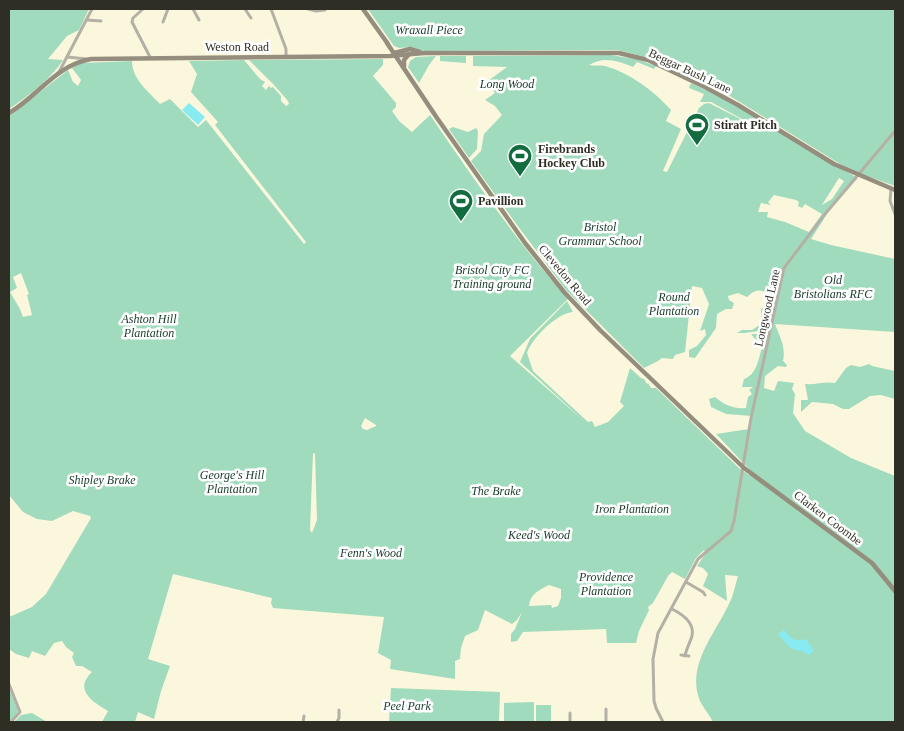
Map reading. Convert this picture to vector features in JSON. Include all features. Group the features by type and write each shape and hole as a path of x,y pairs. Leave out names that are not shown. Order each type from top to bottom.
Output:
{"main road":[{"name":"Clevedon Road","path":"363,9 520,235 564,292 600,330 744,468"},
{"name":"Beggar Bush Lane","path":"393,54 410,49 424,53"},
{"name":"Beggar Bush Lane","path":"393,54 619,53 648,60 738,105 834,164 858,176 893,189"},
{"name":"Weston Road","path":"9,113 59,72 70,65 88,60 150,57 393,54"},
{"path":"404,68 404,60 409,54"},
{"name":"Clarken Coombe","path":"744,468 872,563 895,591"}],"street":[{"path":"59,72 92,9"},
{"path":"143,9 133,18 132,22 150,57"},
{"path":"162,22 168,9"},
{"path":"192,9 199,18"},
{"path":"271,9 286,49 286,56"},
{"path":"308,9 323,11"},
{"path":"245,12 251,18"},
{"path":"87,20 98,22"},
{"name":"Weston Road","path":"67,57 88,60"},
{"name":"Longwood Lane","path":"663,722 654,701 653,659 658,634 698,559 731,531 744,468 751,418 784,268 825,214 895,131"},
{"path":"893,189 890,201 895,214"},
{"path":"686,582 705,595"},
{"path":"672,609 684,615 692,629 692,636 685,656"},
{"path":"9,684 20,712 12,722"},
{"path":"332,722 338,722 339,710"},
{"path":"606,722 607,712"},
{"path":"570,713 570,722"},
{"path":"303,722 304,716"}],"green space":[{"path":"9,9 89,9 79,30 67,36 48,59 63,60 58,67 39,87 9,109"},
{"name":"Wraxall Piece","path":"368,9 895,9 895,186 848,169 725,93 673,69 652,53 649,58 618,50 424,51 411,47 399,48 394,46"},
{"path":"610,55 636,59 656,66 654,69 637,62 633,67 616,61 605,60 589,65 605,66 623,73 657,96 671,110 666,121 681,129 663,171 667,172 699,108 704,104 709,103 762,130 711,102 700,102 704,94 689,88 691,83 729,101 806,149 858,178 829,211 811,239 895,259 895,332 775,324 783,347 783,361 787,365 786,367 778,366 765,376 764,388 774,391 778,381 794,383 792,389 795,394 793,413 805,431 851,458 895,476 895,722 713,722 699,699 696,683 697,671 705,649 730,603 738,576 725,575 727,601 703,586 708,574 703,568 697,566 706,553 704,550 696,558 685,579 672,572 668,576 653,603 648,607 649,610 639,631 636,643 607,643 606,629 523,632 517,641 511,642 511,634 522,612 512,624 485,610 478,630 465,636 460,659 455,661 455,679 390,669 391,660 378,653 384,617 273,608 272,598 173,574 148,659 170,666 154,719 138,712 135,722 102,722 108,711 91,699 85,690 84,684 92,672 82,666 76,666 72,657 74,653 62,641 54,643 45,656 32,651 29,658 16,654 9,649 9,617 32,607 46,594 91,518 90,516 73,511 52,521 37,519 23,512 9,495 9,116 68,70 73,82 78,86 81,80 72,68 82,63 132,61 138,79 160,104 170,99 198,127 206,120 304,244 306,242 215,125 218,122 191,92 197,74 189,61 244,60 260,79 265,82 262,86 266,90 269,86 273,87 281,96 281,101 286,106 289,104 288,101 249,60 383,59 383,65 373,76 396,103 396,107 392,111 399,121 412,132 430,115 513,232 568,299 510,356 585,422 520,362 530,339 567,301 573,312 567,313 546,327 534,340 527,353 533,371 588,422 592,421 595,427 608,422 624,406 620,402 630,368 644,379 651,388 656,388 739,468 749,475 750,470 716,434 749,429 752,416 726,414 711,407 709,399 715,397 729,406 746,408 748,397 752,394 749,390 753,387 742,387 744,379 749,377 755,369 763,343 755,339 751,334 764,334 765,330 737,333 742,330 752,330 761,324 761,309 767,305 768,297 765,292 756,291 747,297 738,293 728,296 729,300 734,303 732,309 726,309 717,314 716,328 695,358 689,357 689,350 697,346 706,335 705,329 700,331 709,304 702,288 692,286 685,352 675,355 673,359 662,358 644,368 566,290 471,161 481,151 484,134 502,115 495,106 485,100 495,93 488,81 507,67 473,66 473,56","holes":["839,178 844,181 832,199 822,205","774,195 796,200 799,202 798,206 802,208 805,204 822,214 809,232 767,217 768,212 758,212 761,203 771,205 768,202","21,273 29,294 27,295 32,315 23,317 10,292 17,288 13,277","365,418 376,425 367,430 361,426","313,453 315,454 317,520 312,533 310,530","549,585 561,589 561,598 558,606 552,608 551,605 529,606 533,595"]},
{"path":"436,56 419,83 408,67 410,61 416,57"},
{"path":"440,56 466,56 466,63 440,61"},
{"path":"453,127 468,132 476,128 478,131 477,149 469,158 449,129"},
{"path":"869,364 895,371 895,399 881,395 870,396 849,409 843,409 833,404 812,402 801,412 801,400 808,400 805,384 835,383 846,368 851,365 860,367"},
{"path":"9,688 18,710 17,715 9,722"},
{"name":"Peel Park","path":"391,688 500,692 499,722 389,722"},
{"path":"534,702 534,722 504,722 504,703"},
{"path":"536,705 551,705 551,721 536,721"},
{"path":"32,713 47,722 14,722 21,715"}],"water":[{"path":"189,103 205,117 198,125 182,110"},
{"path":"784,630 794,639 806,639 814,651 808,655 802,651 790,648 778,634"}],"place":[{"name":"Stiratt Pitch","path":"697,146"},
{"name":"Firebrands Hockey Club","path":"520,177"},
{"name":"Pavillion","path":"461,222"}],"park label":[{"name":"Long Wood","path":"507,84"},
{"name":"Bristol Grammar School","path":"600,234"},
{"name":"Bristol City FC Training ground","path":"492,277"},
{"name":"Old Bristolians RFC","path":"833,287"},
{"name":"Round Plantation","path":"674,304"},
{"name":"Ashton Hill Plantation","path":"149,326"},
{"name":"Shipley Brake","path":"102,480"},
{"name":"George's Hill Plantation","path":"232,482"},
{"name":"The Brake","path":"496,491"},
{"name":"Iron Plantation","path":"632,509"},
{"name":"Keed's Wood","path":"539,535"},
{"name":"Fenn's Wood","path":"371,553"},
{"name":"Providence Plantation","path":"606,584"}]}
